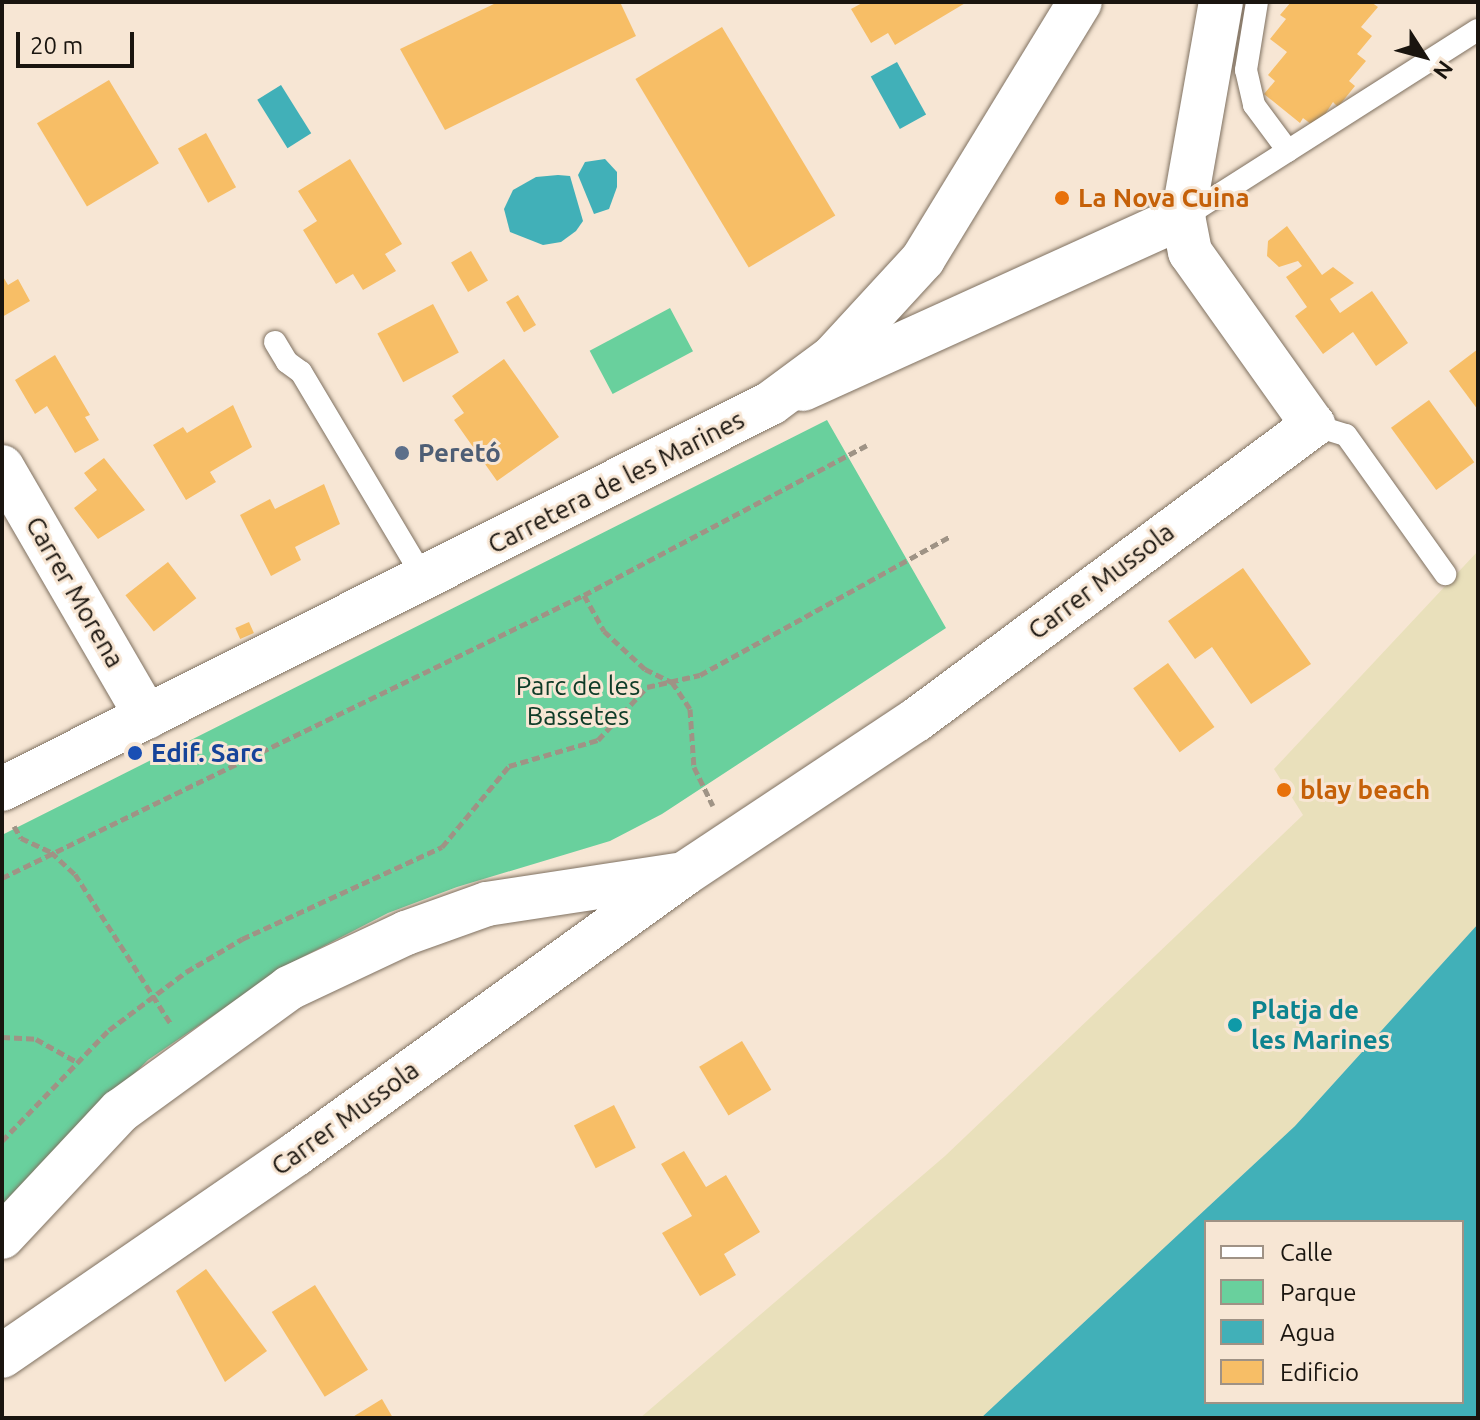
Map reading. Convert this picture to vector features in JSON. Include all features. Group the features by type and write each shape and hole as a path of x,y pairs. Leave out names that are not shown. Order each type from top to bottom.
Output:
{"street":[{"name":"Carretera de les Marines","path":"5,803 147,717 425,580 771,403 833,357 923,259 1080,2"},
{"path":"1221,2 1183,217 1190,252 1313,425"},
{"path":"771,403 1183,217"},
{"name":"Carrer Mussola","path":"2,1356 296,1154 684,874 916,720 1313,425"},
{"name":"Carrer Morena","path":"2,467 147,717"},
{"name":"Carrer Mussola","path":"2,1237 120,1111 192,1055 289,988 419,928 487,904 684,874"}],"lane":[{"path":"1257,2 1246,70 1254,105 1288,151"},
{"path":"1183,217 1478,30"},
{"path":"275,342 301,372 425,580"},
{"path":"1313,425 1346,435 1445,574"}],"path":[{"path":"2,878 584,595 867,445"},
{"path":"2,1141 77,1062 154,997 242,939 442,847 509,766 598,740 647,687 700,675 949,537"},
{"path":"584,595 604,631 645,669 672,682 690,709 694,767 732,843"},
{"path":"5,803 21,838 51,852 75,874 192,1055"},
{"path":"2,1037 36,1039 77,1062"}],"green space":[{"path":"670,308 693,351 613,394 590,351"},
{"name":"Parc de les Bassetes","path":"827,420 946,628 662,814 610,841 457,887 388,913 289,964 148,1060 2,1205 2,835"}],"sand":[{"name":"Platja de les Marines","path":"1478,551 1478,924 1295,1126 981,1418 640,1418 945,1156 1303,815 1274,769"}],"water":[{"path":"897,62 926,114 900,129 871,77"},
{"path":"281,85 311,133 287,148 257,100"},
{"path":"605,159 617,172 617,187 609,209 594,214 578,175 585,162"},
{"path":"570,176 583,221 576,231 561,242 543,245 510,232 504,209 513,190 536,177"},
{"path":"1478,924 1478,1418 981,1418 1295,1126"}],"building":[{"path":"498,2 620,2 636,36 445,130 400,49"},
{"path":"864,2 967,2 895,45 888,33 871,43 851,9"},
{"path":"1291,2 1371,2 1378,7 1361,27 1372,36 1357,54 1366,61 1349,81 1355,86 1338,107 1333,102 1322,119 1311,124 1303,118 1300,123 1264,94 1275,81 1268,75 1287,52 1270,39 1286,19 1280,15"},
{"path":"722,27 835,216 749,268 635,79"},
{"path":"109,80 159,163 87,206 37,123"},
{"path":"206,133 236,187 208,203 178,149"},
{"path":"350,159 402,244 385,254 396,271 363,290 353,274 336,284 303,230 317,221 298,191"},
{"path":"1287,226 1322,275 1333,267 1354,283 1330,299 1340,313 1372,291 1408,343 1376,366 1353,332 1323,354 1295,316 1307,307 1286,277 1302,266 1298,261 1279,267 1267,256 1268,241"},
{"path":"471,251 488,280 468,292 451,262"},
{"path":"2,275 8,285 18,279 30,301 2,317"},
{"path":"518,295 536,325 524,332 506,302"},
{"path":"433,304 459,353 403,382 377,334"},
{"path":"1478,349 1478,410 1449,371"},
{"path":"55,355 90,415 85,417 99,440 75,453 47,406 35,414 15,380"},
{"path":"504,359 559,437 497,481 454,420 464,413 452,396"},
{"path":"1429,400 1474,462 1436,490 1391,428"},
{"path":"233,405 252,447 210,472 216,482 186,500 153,445 183,427 187,433"},
{"path":"104,458 145,510 98,539 74,508 97,490 84,473"},
{"path":"324,484 340,524 295,547 301,560 271,576 240,515 270,499 275,509"},
{"path":"168,562 196,598 154,631 125,595"},
{"path":"1243,568 1311,664 1251,704 1212,647 1195,659 1168,621"},
{"path":"249,622 254,633 240,639 235,628"},
{"path":"1168,663 1214,727 1180,752 1133,688"},
{"path":"742,1041 771,1090 728,1116 699,1067"},
{"path":"614,1105 636,1148 596,1168 574,1125"},
{"path":"684,1151 706,1187 726,1175 760,1232 724,1254 736,1275 700,1296 662,1233 692,1216 661,1164"},
{"path":"206,1269 267,1351 225,1382 176,1291"},
{"path":"315,1285 368,1370 325,1397 272,1312"},
{"path":"382,1399 393,1418 351,1418"}],"place":[{"name":"La Nova Cuina","path":"1062,198"},
{"name":"Peretó","path":"402,453"},
{"name":"Edif. Sarc","path":"135,753"},
{"name":"blay beach","path":"1284,790"},
{"name":"Platja de les Marines","path":"1235,1025"}]}
